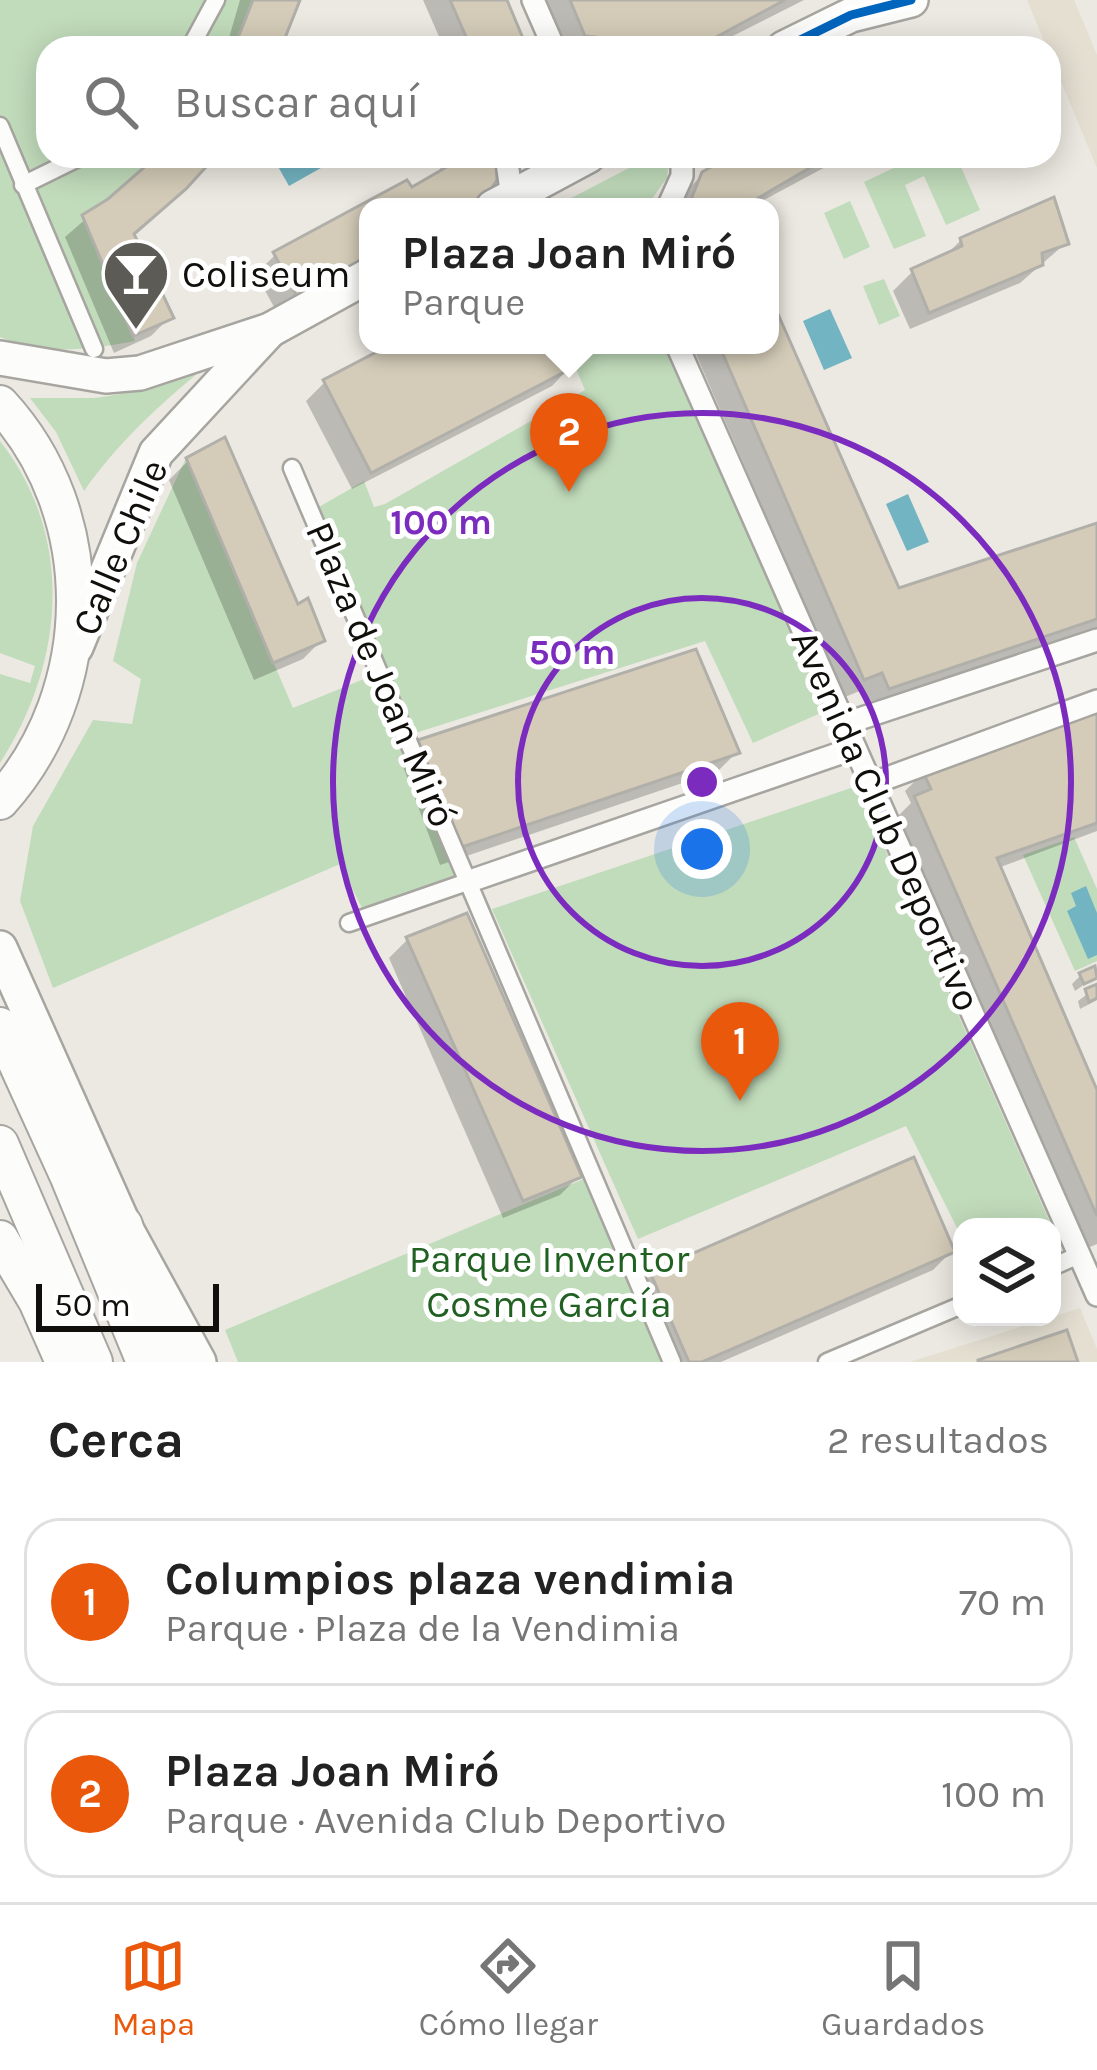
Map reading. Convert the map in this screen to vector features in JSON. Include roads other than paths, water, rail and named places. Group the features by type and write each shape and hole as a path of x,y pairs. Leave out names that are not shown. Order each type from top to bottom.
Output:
{"highway":[{"path":"0,404 31,445 52,484 67,527 76,616 70,660 46,733 0,801"},
{"path":"0,1026 146,1362"},
{"path":"0,1144 94,1362"},
{"path":"124,1226 142,1294 172,1362"},
{"path":"0,1239 37,1301 64,1362"}],"main road":[{"path":"808,36 851,15 911,0"},
{"path":"518,198 568,168"},
{"name":"Calle Chile","path":"0,358 106,376 140,373 270,330 359,281"},
{"name":"Calle Chile","path":"70,660 156,453 270,330"},
{"path":"0,948 124,1226 199,1362"},
{"path":"0,1255 44,1362"}],"street":[{"path":"196,36 216,0"},
{"path":"533,0 549,36"},
{"path":"0,126 94,350"},
{"path":"23,185 58,168"},
{"path":"506,168 508,198"},
{"path":"672,198 682,168"},
{"name":"Avenida Club Deportivo","path":"681,354 1096,1290"},
{"name":"Plaza de Joan Miró","path":"292,468 672,1362"},
{"path":"844,724 1097,640"},
{"path":"871,784 1097,701"},
{"path":"349,923 855,748"},
{"path":"1061,1263 1079,1255"},
{"path":"827,1362 953,1309"}],"water":[{"path":"279,168 321,168 289,186"},
{"path":"830,309 852,358 824,370 803,321"},
{"path":"908,494 929,542 907,551 886,504"},
{"path":"1086,886 1097,913 1097,955 1088,959 1067,911 1076,906 1071,893"}],"place":[{"name":"Coliseum","path":"136,332"},
{"name":"Plaza Joan Miró","path":"569,492"},
{"name":"Columpios plaza vendimia","path":"740,1101"}],"park label":[{"name":"Parque Inventor Cosme García","path":"549,1280"}]}
